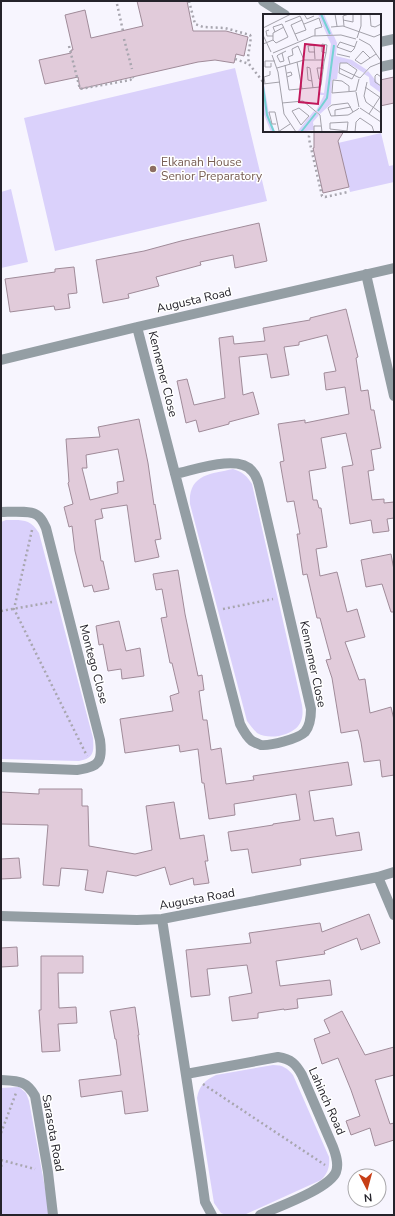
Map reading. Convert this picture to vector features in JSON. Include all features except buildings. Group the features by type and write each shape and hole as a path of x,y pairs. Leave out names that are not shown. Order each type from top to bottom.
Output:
{"street":[{"path":"263,1 283,14"},
{"path":"381,42 394,40"},
{"path":"381,67 394,64"},
{"name":"Augusta Road","path":"1,360 394,268"},
{"path":"366,274 394,396"},
{"name":"Kennemer Close","path":"137,327 175,474 212,611 240,724 243,731 252,741 260,745 300,737 305,732 311,718 311,709 258,482 252,470 246,465 234,462 175,474"},
{"path":"1,512 24,512 37,514"},
{"name":"Montego Close","path":"37,514 46,528 100,740 102,751 101,758 98,763 92,766"},
{"path":"1,767 77,770 92,766"},
{"name":"Augusta Road","path":"1,916 137,920 162,919 378,877 394,872"},
{"path":"378,877 394,915"},
{"path":"162,919 205,1202 212,1215"},
{"name":"Lahinch Road","path":"186,1074 278,1057 290,1060 296,1064 302,1075 333,1147 337,1160 336,1172"},
{"path":"1,1080 20,1081"},
{"name":"Sarasota Road","path":"20,1081 28,1086 35,1096 37,1104 53,1215"},
{"path":"260,1215 325,1184 336,1172"}],"path":[{"path":"189,1 194,24 203,27 225,28 250,34 251,37 248,57 249,64 263,82"},
{"path":"117,4 123,30"},
{"path":"124,39 132,69"},
{"path":"68,46 80,89 130,80 134,77"},
{"path":"235,59 249,64"},
{"path":"311,132 309,139 322,196 325,197 348,192"},
{"path":"37,514 14,609 92,766"},
{"path":"212,611 285,596"},
{"path":"1,611 64,599"},
{"path":"186,1074 206,1085 336,1172"},
{"path":"1,1133 20,1081"},
{"path":"1,1160 48,1172"},
{"path":"1,1165 2,1169"}],"shaded area":[{"path":"235,68 267,201 55,251 24,118"},
{"path":"381,133 389,166 394,165 394,182 350,192 338,143"},
{"path":"11,189 28,262 1,268 1,192"},
{"path":"233,469 239,471 252,484 302,705 303,712 301,722 298,726 290,732 273,737 257,733 247,721 190,504 190,494 197,481 209,474"},
{"path":"6,520 21,520 29,522 39,533 93,738 92,754 84,760 1,759 1,522"},
{"path":"273,1065 284,1067 293,1075 329,1157 328,1169 321,1180 244,1215 226,1215 221,1213 214,1203 197,1098 199,1090 203,1084 216,1075"},
{"path":"19,1087 26,1093 29,1101 50,1215 1,1215 1,1088"}],"place":[{"name":"Elkanah House Senior Preparatory","path":"153,169"}]}
